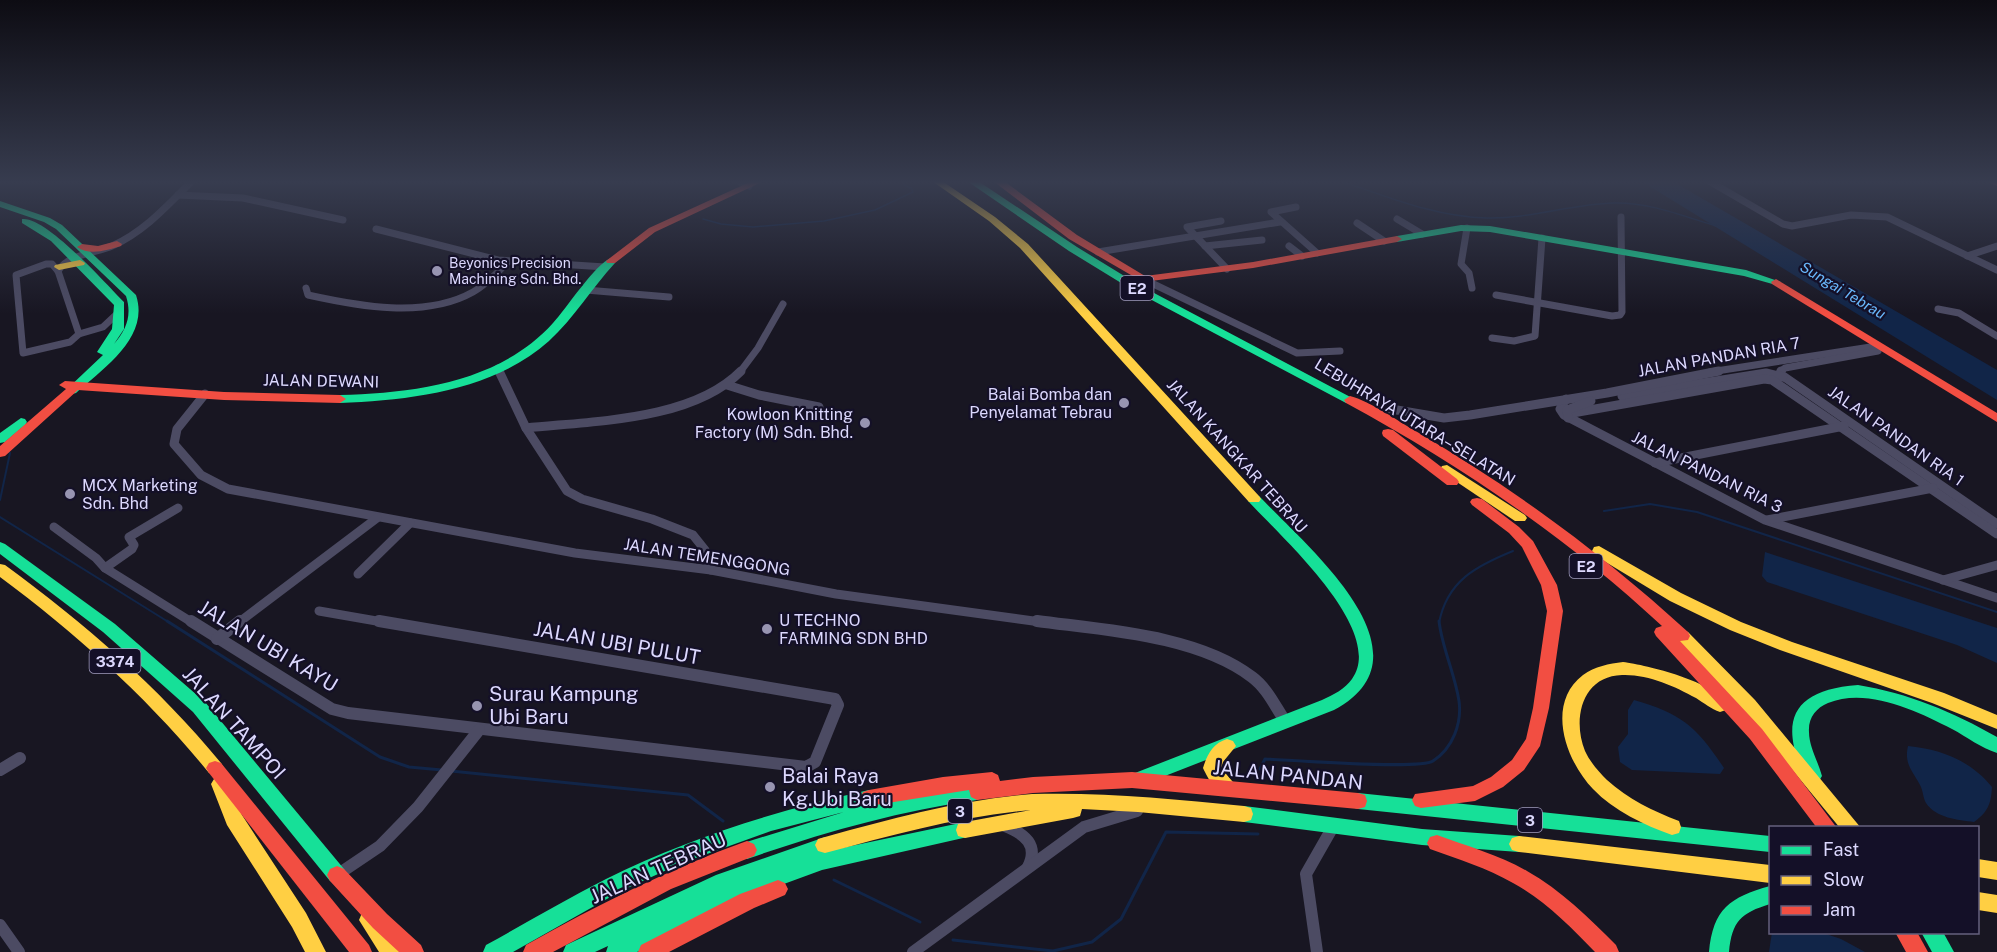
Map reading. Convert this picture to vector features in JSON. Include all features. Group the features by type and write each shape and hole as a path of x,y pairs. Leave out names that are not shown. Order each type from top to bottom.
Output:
{"main road":[{"path":"31,225 46,232 79,256 101,265 131,294 135,302 134,315 125,338 99,367 71,386"},
{"path":"4,444 71,386 101,354 118,329 121,310 118,299 52,225"},
{"name":"JALAN DEWANI","path":"71,386 339,401 419,395 498,368 525,354 548,336 605,267 621,252 664,225"},
{"name":"JALAN KANGKAR TEBRAU","path":"1000,225 1024,246 1346,604 1362,630 1367,648 1364,672 1358,684 1325,706 1131,782"},
{"name":"LEBUHRAYA UTARA–SELATAN","path":"1025,225 1119,288 1388,433 1508,510 1588,568 1664,634 1756,734 1827,826"},
{"name":"LEBUHRAYA UTARA–SELATAN","path":"1041,225 1134,286 1341,394 1491,484 1604,567 1671,626 1734,688 1850,826"},
{"path":"1058,225 1143,279 1227,269 1467,228 1542,238 1746,273 1778,289 1997,426"},
{"path":"56,267 60,261 117,244"},
{"path":"101,265 101,256 117,244"},
{"path":"1876,349 1997,418"},
{"path":"1356,802 1441,799 1475,793 1497,782 1518,765 1534,741 1555,610 1549,585 1528,544 1514,530 1388,433"},
{"path":"1491,484 1627,569 1710,615 1803,652 1963,706 1997,722"},
{"name":"JALAN TAMPOI","path":"0,547 110,628 199,707 338,876"},
{"name":"3374","path":"0,568 152,693 196,742 215,768"},
{"path":"1705,837 1653,821 1634,811 1597,780 1581,761 1571,734 1575,703 1582,686 1590,678 1602,673 1638,671 1658,674 1701,691 1756,734"},
{"path":"1815,783 1800,733 1806,710 1824,694 1850,691 1875,694 1938,715 1978,733 1997,746"},
{"name":"JALAN KANGKAR TEBRAU","path":"1229,788 1216,779 1212,771 1212,763 1219,753 1233,741"},
{"path":"215,768 234,819 299,920 309,949"},
{"path":"215,768 362,952"},
{"path":"493,952 614,885 709,843 799,814 879,795 964,782 1063,776 1110,780"},
{"name":"JALAN PANDAN","path":"803,830 862,814 949,796 1027,785 1110,780 1229,788 1769,844"},
{"path":"616,952 734,893 822,861 929,837 1116,802"},
{"name":"3","path":"573,952 723,881 808,849 963,810 1030,803 1116,802 1293,819 1422,837 1494,841 1769,874"},
{"name":"JALAN TEBRAU","path":"532,952 622,902 713,862 803,830"},
{"path":"1422,837 1494,865 1532,884 1574,918 1609,952"},
{"path":"648,952 747,901 865,853"},
{"path":"1979,868 1997,866"},
{"path":"1979,868 1997,871"},
{"path":"338,876 391,952"},
{"path":"338,876 380,921 414,952"},
{"path":"1719,952 1723,923 1729,913 1738,906 1769,895"},
{"path":"1979,901 1997,904"},
{"path":"506,952 545,922"},
{"path":"1906,934 1917,951"},
{"path":"1932,934 1944,952"}],"street":[{"path":"117,244 143,225"},
{"path":"1188,225 1227,269"},
{"path":"1098,252 1259,225"},
{"path":"1284,225 1317,253"},
{"path":"1360,225 1384,242"},
{"path":"1408,225 1422,234"},
{"path":"1496,295 1612,316 1620,315 1622,312 1621,225"},
{"path":"1900,225 1997,270"},
{"path":"1467,228 1461,264 1469,273 1472,288"},
{"path":"376,229 478,257 508,262 605,267"},
{"path":"1492,338 1508,341 1529,339 1535,336 1542,238"},
{"path":"1205,246 1262,240"},
{"path":"1289,246 1302,256"},
{"path":"1967,256 1997,246"},
{"path":"306,288 308,295 350,304 403,306 444,302 470,294 484,285 508,262"},
{"path":"79,334 56,267 16,275 23,353 70,342 79,334 104,327 121,310"},
{"path":"1143,279 1297,353 1340,351"},
{"path":"586,290 669,297"},
{"path":"526,428 663,411 727,385 768,334 783,304"},
{"path":"1938,309 1959,313 1997,335"},
{"name":"JALAN PANDAN RIA 7","path":"1391,409 1444,418 1495,412 1678,378 1736,377 1766,373 1782,375 1876,349"},
{"name":"JALAN PANDAN RIA 7","path":"1568,416 1567,410 1570,407 1586,402 1736,377 1876,349"},
{"path":"498,368 526,428 567,491 582,499 652,519 693,535 705,550 711,570"},
{"name":"JALAN PANDAN RIA 1","path":"1782,375 1853,424 1936,488 1996,522"},
{"path":"1566,399 1560,409 1568,416 1736,377 1772,380 1936,488 1997,534"},
{"path":"1678,378 1702,383"},
{"path":"727,385 759,395 819,407"},
{"name":"JALAN TEMENGGONG","path":"205,394 181,423 174,439 177,448 201,475 214,484 247,494 575,553 711,570 836,594 1152,637 1210,655 1252,677 1265,690 1285,721"},
{"name":"JALAN PANDAN RIA 3","path":"1568,416 1765,520 1997,598"},
{"path":"1655,463 1853,424"},
{"path":"1765,520 1936,488"},
{"path":"105,568 132,549 134,545 129,537 178,508"},
{"path":"217,639 377,518"},
{"path":"358,574 410,523"},
{"name":"JALAN UBI KAYU","path":"54,527 96,558 105,568 332,709 479,730 812,766"},
{"path":"1943,580 1997,565"},
{"name":"JALAN UBI PULUT","path":"320,611 835,699 838,705 812,766"},
{"path":"338,876 384,842 418,807 479,730"},
{"path":"0,770 21,758"},
{"path":"913,952 1090,824 1157,807"},
{"path":"999,824 1021,833 1032,844 1034,855 1027,869"},
{"path":"1317,952 1306,874 1334,825"},
{"path":"0,926 19,952"}],"water":[{"name":"Sungai Tebrau","path":"1713,225 1748,225 1997,370 1997,400"},
{"path":"1765,552 1997,628 1997,663 1957,645 1767,582 1762,576"},
{"path":"1634,700 1676,717 1696,732 1724,768 1720,774 1632,770 1620,762 1618,747 1628,734 1628,710"},
{"path":"1908,746 1944,753 1965,763 1984,778 1992,787 1990,803 1983,815 1974,822 1948,817 1930,808 1908,762"},
{"path":"1772,934 1826,934 1865,952 1769,952"}],"waterway":[{"path":"736,225 772,225"},
{"path":"0,500 10,453 7,450"},
{"path":"1604,511 1650,504 1697,512 1997,612"},
{"path":"0,517 170,623"},
{"path":"1439,622 1449,596 1465,577 1475,569 1513,551"},
{"path":"167,621 380,757 409,767 442,770"},
{"path":"1260,769 1265,759 1404,765 1423,764 1440,756 1455,734 1460,709 1439,622"},
{"path":"451,771 688,795 723,821"},
{"path":"953,940 1053,951 1092,942 1121,919 1166,832 1258,834"},
{"path":"834,880 920,922"}],"traffic: fast":[{"path":"32,225 55,239 120,304 118,329 103,352"},
{"path":"56,225 131,295 135,309 134,320 121,343 72,390"},
{"path":"1038,225 1135,287 1350,400"},
{"path":"1397,239 1461,228 1490,229 1746,273 1776,282"},
{"path":"340,399 389,396 438,389 461,383 506,364 547,337 611,261"},
{"path":"0,439 21,422"},
{"path":"1141,778 1316,711 1349,692 1361,679 1366,659 1366,646 1363,633 1355,617 1314,563 1254,499"},
{"path":"0,547 109,628 199,707 337,875"},
{"path":"1813,776 1801,740 1801,723 1805,712 1816,701 1835,693 1858,692 1883,695 1908,703 1958,724 1997,746"},
{"path":"747,850 860,815 977,792"},
{"path":"493,952 614,885 676,857 771,823 869,798"},
{"path":"1358,801 1769,844"},
{"path":"1244,814 1422,837 1519,844"},
{"path":"616,952 734,893 822,861 965,830"},
{"path":"573,952 723,881 825,845"},
{"path":"1719,952 1723,928 1732,913 1748,902 1769,895"},
{"path":"1932,934 1944,952"}],"traffic: slow":[{"path":"1000,225 1024,246 1254,499"},
{"path":"59,267 80,263"},
{"path":"1447,469 1520,518"},
{"path":"1599,551 1676,597 1756,635 1938,698 1997,722"},
{"path":"0,569 59,613 115,661 167,712 215,768"},
{"path":"1682,636 1749,705 1850,826"},
{"path":"1672,827 1654,820 1617,799 1587,770 1577,752 1572,733 1572,712 1576,697 1584,684 1592,677 1606,671 1623,669 1658,674 1720,705"},
{"path":"1227,746 1215,758 1212,768 1217,778 1229,788"},
{"path":"220,784 234,819 299,920 316,952"},
{"path":"825,845 962,810 1032,802 1103,802 1244,814"},
{"path":"965,830 1073,810"},
{"path":"1519,844 1769,874"},
{"path":"1979,868 1997,871"},
{"path":"1979,901 1997,904"},
{"path":"369,920 391,952"}],"traffic: jam":[{"path":"611,261 652,230 662,225"},
{"path":"1058,225 1143,279 1253,265 1397,239"},
{"path":"82,247 98,249 117,244"},
{"path":"1776,282 1997,418"},
{"path":"65,385 224,396 340,399"},
{"path":"0,453 72,390"},
{"path":"1350,400 1439,450 1524,506 1606,568 1682,636"},
{"path":"1388,433 1452,482"},
{"path":"1421,800 1475,793 1497,782 1518,765 1534,741 1541,708 1555,611 1549,585 1528,544 1514,530 1477,502"},
{"path":"1662,632 1756,734 1826,826"},
{"path":"215,768 362,952"},
{"path":"869,798 943,785 992,780"},
{"path":"977,792 1033,785 1132,780 1358,801"},
{"path":"1437,843 1521,877 1562,907 1609,952"},
{"path":"533,952 664,883 747,850"},
{"path":"337,875 380,921 414,952"},
{"path":"648,952 747,901 778,889"},
{"path":"1906,934 1918,952"}],"place":[{"name":"Beyonics Precision Machining Sdn. Bhd.","path":"437,271"},
{"name":"Balai Bomba dan Penyelamat Tebrau","path":"1124,403"},
{"name":"Kowloon Knitting Factory (M) Sdn. Bhd.","path":"865,423"},
{"name":"MCX Marketing Sdn. Bhd","path":"70,494"},
{"name":"U TECHNO FARMING SDN BHD","path":"767,629"},
{"name":"Surau Kampung Ubi Baru","path":"477,706"},
{"name":"Balai Raya Kg.Ubi Baru","path":"770,787"}]}
